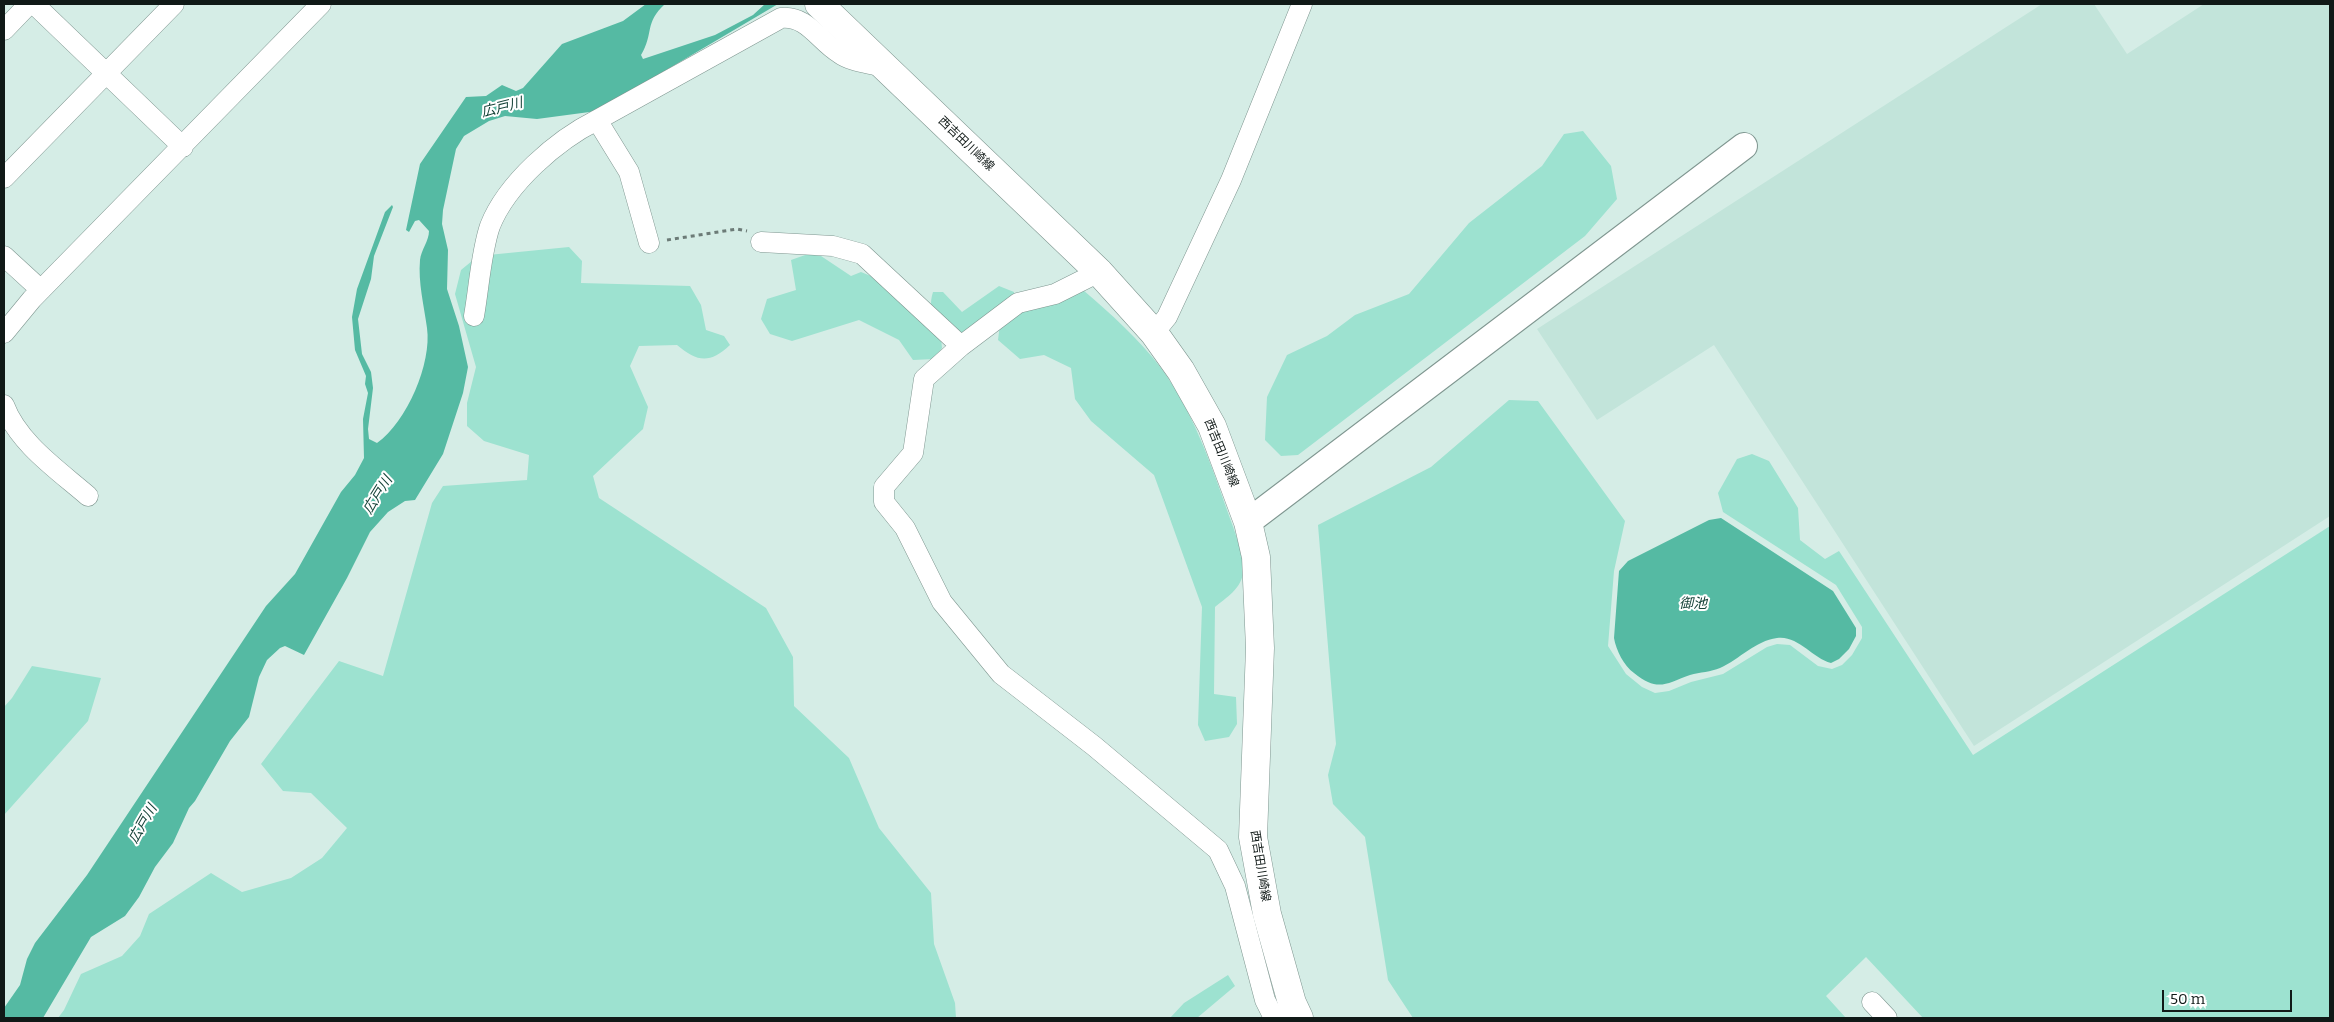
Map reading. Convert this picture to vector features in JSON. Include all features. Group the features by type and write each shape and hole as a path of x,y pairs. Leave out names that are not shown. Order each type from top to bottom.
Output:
{"main road":[{"name":"西吉田川崎線","path":"819,4 1099,272 1154,333 1181,370 1212,426 1248,522 1256,557 1260,606 1253,838 1267,914 1292,1003 1299,1018"}],"street":[{"path":"4,30 29,4"},
{"path":"34,4 183,147"},
{"path":"4,178 174,4"},
{"path":"4,333 41,290 321,4"},
{"path":"1154,333 1167,317 1231,180 1302,4"},
{"path":"474,316 488,234 500,209 526,174 551,149 571,134 781,18 797,19 832,48 848,58 885,67"},
{"path":"597,120 629,172 649,243"},
{"path":"1248,522 1744,146"},
{"path":"761,242 832,246 862,254 961,346"},
{"path":"4,256 41,290"},
{"path":"1099,272 1055,294 1018,303 961,346 924,379 913,453 884,486 884,502 905,528 942,602 1001,674 1094,746 1218,850 1235,886 1265,1000 1274,1018"},
{"path":"4,405 7,415 32,447 88,496"},
{"path":"1872,1002 1888,1018"}],"path":[{"path":"649,243 737,229 756,232 761,242"}],"shaded area":[{"path":"2042,4 2094,4 2127,54 2204,4 2330,4 2330,516 1974,746 1714,345 1597,420 1537,329"},
{"path":"1583,131 1611,166 1617,199 1585,236 1298,455 1281,456 1265,440 1267,397 1287,355 1327,336 1355,315 1409,294 1469,223 1542,166 1564,134"},
{"path":"569,247 582,261 581,283 690,286 701,305 706,330 724,336 730,345 710,358 691,355 677,345 639,346 630,366 648,407 643,429 593,476 599,498 766,608 793,657 794,706 849,758 879,828 931,893 934,944 955,1003 956,1018 58,1018 64,1010 81,974 122,956 140,936 149,914 211,873 242,892 291,878 322,858 347,828 311,793 283,791 261,764 339,661 383,676 432,503 443,486 527,480 529,455 484,441 467,426 467,403 476,367 455,294 461,270 478,256"},
{"path":"808,254 821,256 851,276 861,272 878,279 941,338 942,348 934,359 913,360 899,340 859,320 792,341 770,334 761,319 767,299 796,290 791,260"},
{"path":"999,286 1014,292 1013,301 969,334 954,333 935,316 931,306 933,292 943,292 962,312"},
{"path":"1083,290 1134,337 1161,368 1172,384 1199,436 1235,532 1242,557 1242,578 1237,588 1215,607 1214,694 1236,697 1237,724 1229,737 1205,741 1198,725 1202,607 1154,475 1091,421 1075,399 1071,368 1044,355 1020,359 998,340 1000,324 1019,310"},
{"path":"1509,400 1538,401 1625,521 1614,571 1608,646 1626,674 1642,687 1655,693 1669,691 1691,682 1723,674 1767,647 1777,644 1790,645 1818,666 1832,669 1842,665 1852,655 1862,638 1862,627 1836,585 1723,512 1718,493 1737,459 1752,454 1769,461 1798,508 1800,540 1825,559 1839,551 1973,755 2330,526 2330,1018 1923,1018 1866,957 1826,996 1846,1018 1413,1018 1388,980 1365,837 1333,804 1328,775 1336,744 1318,525 1431,467"},
{"path":"32,666 101,678 88,721 4,815 4,707 12,698"},
{"path":"1228,975 1235,986 1197,1018 1170,1018 1184,1003"}],"water":[{"name":"広戸川","path":"646,4 665,4 654,17 645,48 641,55 643,59 715,35 753,15 765,4 778,4 597,111 537,119 505,116 489,121 464,136 456,149 443,210 442,224 448,250 447,289 459,326 468,367 463,393 443,454 415,500 405,501 388,512 370,532 304,655 285,646 267,660 259,677 249,717 230,741 189,808 173,843 155,867 139,897 125,916 91,937 43,1018 4,1018 4,1008 20,985 27,959 35,943 87,875 266,606 295,574 341,492 355,475 364,458 363,419 368,393 365,384 366,376 355,350 352,317 357,289 385,212 392,205 393,207 374,256 371,279 358,319 362,354 371,372 373,388 368,429 369,439 377,443 398,421 407,407 415,391 426,358 428,342 420,269 421,256 429,231 419,220 415,221 409,232 406,230 420,164 466,97 486,96 502,85 516,91 523,88 562,44 623,21"},
{"name":"御池","path":"1721,518 1833,591 1856,628 1856,636 1849,649 1839,659 1831,663 1792,640 1777,638 1755,646 1720,668 1690,675 1668,683 1649,683 1627,666 1619,653 1614,638 1619,571 1628,561 1709,520"}]}
